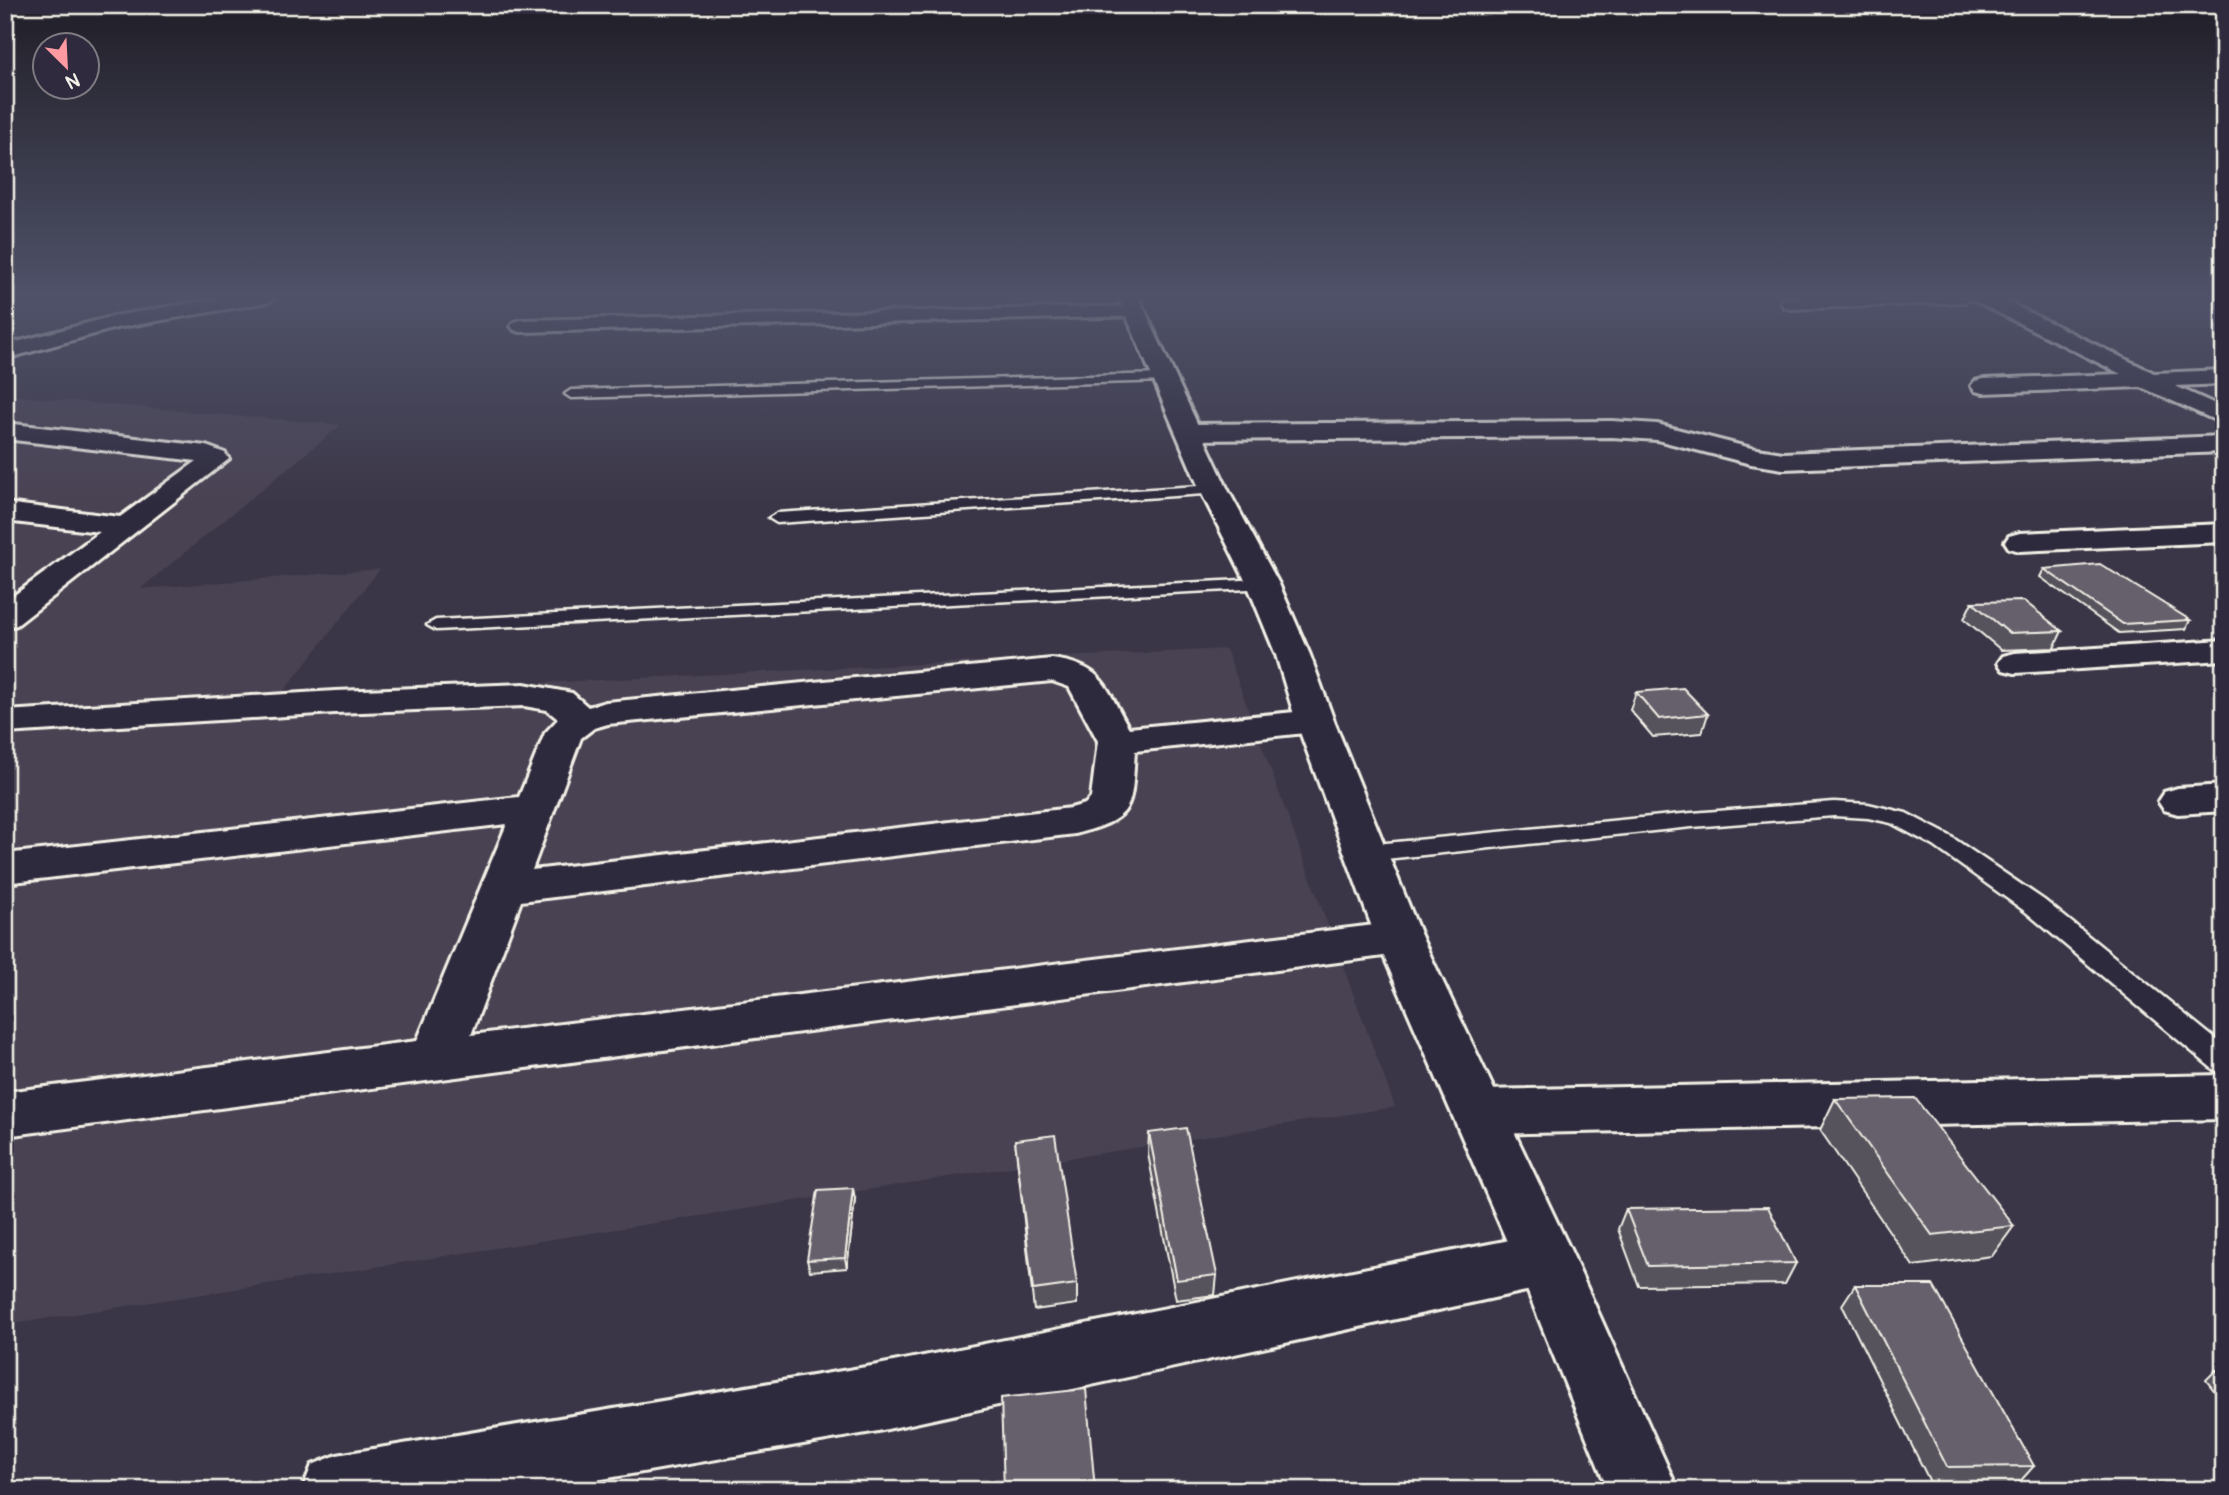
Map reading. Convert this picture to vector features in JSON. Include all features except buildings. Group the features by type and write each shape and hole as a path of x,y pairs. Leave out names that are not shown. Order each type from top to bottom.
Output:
{"street":[{"path":"1159,366 1214,490 1263,584 1293,655 1315,721 1399,938 1545,1260 1643,1490"},
{"path":"2119,366 2224,417"},
{"path":"1983,386 2224,377"},
{"path":"1189,432 1612,429 1657,432 1751,456 1783,461 2224,444"},
{"path":"5,431 206,454 216,459 5,618"},
{"path":"5,512 127,527"},
{"path":"2020,542 2224,533"},
{"path":"2015,663 2224,650"},
{"path":"436,1059 502,888 533,808 564,733 582,720 606,713 1052,670 1068,672 1083,680 1117,741 1111,801 1100,813 1075,821 502,888"},
{"path":"5,722 335,702 524,695 559,701 582,720"},
{"path":"1117,741 1315,721"},
{"path":"2178,801 2224,798"},
{"path":"5,869 533,808"},
{"path":"5,1114 1399,938"},
{"path":"1479,1112 2224,1097"},
{"path":"337,1490 878,1398 1545,1260"}],"lane":[{"path":"571,394 1164,378"},
{"path":"777,518 1214,490"},
{"path":"436,625 1263,584"},
{"path":"1366,853 1692,820 1834,809 1868,811 1898,818 1942,841 2035,906 2224,1062"}],"shaded area":[{"path":"5,395 341,425 140,589 380,569 280,696 1226,649 1395,1107 5,1325"}]}
